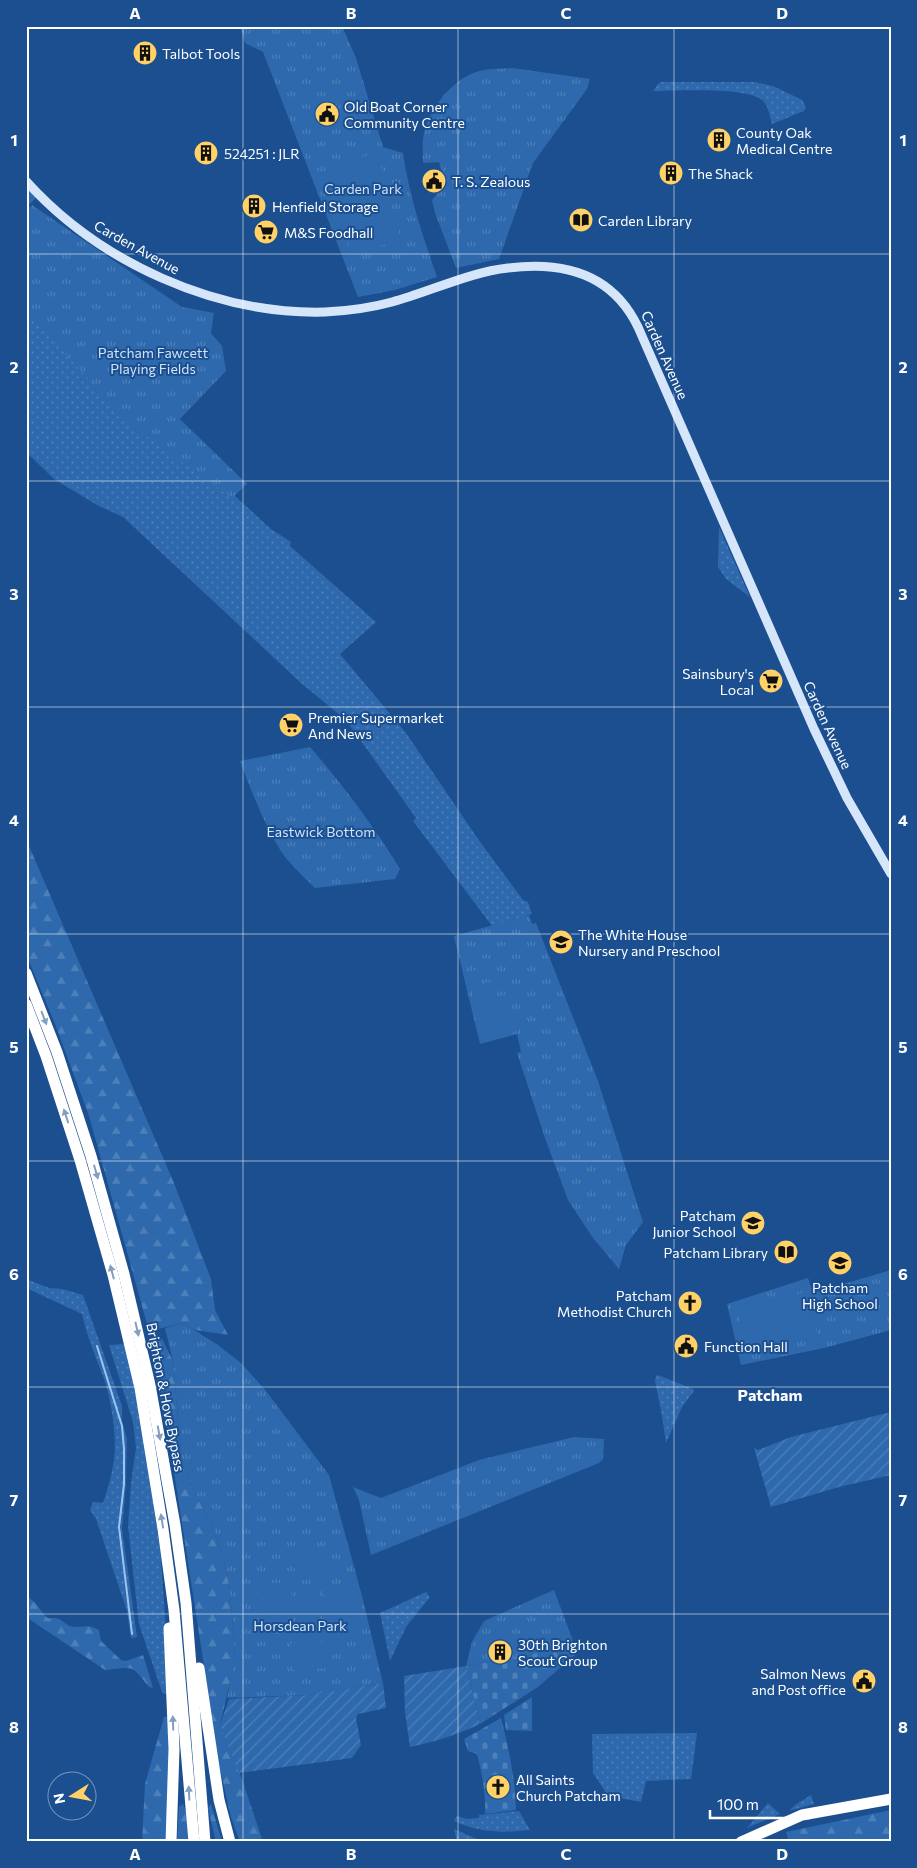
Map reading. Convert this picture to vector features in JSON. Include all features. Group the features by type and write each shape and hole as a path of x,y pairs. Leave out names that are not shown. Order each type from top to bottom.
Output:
{"highway":[{"name":"Brighton & Hove Bypass","path":"26,973 57,1052 92,1156 124,1274 150,1386 175,1525 186,1603 205,1842"},
{"name":"Brighton & Hove Bypass","path":"26,1004 46,1056 80,1160 113,1275 140,1388 168,1569 180,1668 194,1842"},
{"path":"168,1569 174,1749 171,1842"},
{"path":"186,1603 198,1660 219,1800 230,1842"},
{"path":"740,1842 802,1816 891,1799"}],"street":[{"name":"Carden Avenue","path":"26,181 77,228 136,265 198,292 267,308 324,312 366,308 391,303 506,268 545,266 570,269 607,287 626,305 638,327 814,729 848,798 891,874"}],"green space":[{"name":"Carden Park","path":"240,26 342,26 356,58 383,147 403,153 413,200 437,277 395,290 358,297 263,52 245,43"},
{"path":"512,68 590,79 587,89 533,163 499,259 456,268 432,200 446,183 439,162 423,163 423,142 426,128 436,106 453,86 462,79 484,70"},
{"path":"661,82 754,82 773,86 788,93 802,100 806,107 804,111 772,124 766,104 757,97 729,91 712,90 653,91"},
{"path":"377,153 401,240 351,254 326,166"},
{"path":"26,187 36,198 26,207"},
{"name":"Patcham Fawcett Playing Fields","path":"32,205 182,307 214,313 211,333 222,346 226,371 180,419 247,484 232,498 132,426 26,309 26,211"},
{"path":"26,301 150,435 235,496 271,529 291,542 290,546 376,622 340,654 406,733 478,839 523,900 528,902 532,914 492,926 413,821 416,818 346,720 302,684 123,517 97,505 54,479 26,452"},
{"path":"719,527 750,597 726,579 718,567"},
{"name":"Eastwick Bottom","path":"310,747 357,806 390,853 400,869 395,879 315,888 288,861 278,847 260,810 240,761"},
{"path":"26,839 174,1183 211,1279 215,1310 228,1335 195,1330 183,1323 149,1331 89,1116 55,1024 26,954"},
{"path":"529,915 532,924 536,923 598,1081 643,1222 626,1245 619,1269 593,1238 568,1200 517,1053 521,1052 517,1034 480,1044 454,936"},
{"path":"490,966 493,977 470,982 468,972"},
{"path":"494,981 496,991 474,997 471,987"},
{"path":"509,994 518,1031 481,1040 472,1003"},
{"path":"891,1270 891,1330 824,1348 741,1365 727,1304 808,1278 813,1293"},
{"path":"26,1279 49,1288 62,1289 83,1295 122,1406 122,1421 127,1439 122,1529 137,1637 131,1638 127,1611 96,1519 90,1510 93,1502 103,1503 111,1476 114,1456 113,1422 104,1379 82,1314 26,1288"},
{"path":"808,1292 818,1337 747,1353 737,1308"},
{"name":"Horsdean Park","path":"183,1323 218,1345 241,1363 266,1391 329,1475 362,1596 383,1683 309,1695 227,1698 235,1654 227,1570 213,1529 182,1465 173,1361 165,1328"},
{"path":"160,1335 173,1361 182,1465 213,1529 227,1570 235,1654 220,1725 242,1779 263,1842 240,1842 231,1817 220,1769 170,1446 148,1338"},
{"path":"125,1344 140,1416 160,1547 171,1698 162,1692 139,1624 128,1527 136,1448 133,1422 109,1345"},
{"path":"658,1375 694,1391 682,1407 666,1443 655,1381"},
{"path":"891,1412 891,1475 839,1487 771,1507 754,1448 758,1450 791,1437"},
{"path":"574,1437 604,1439 603,1459 599,1463 371,1555 359,1500 353,1487 381,1498 479,1460"},
{"path":"330,1553 330,1580 295,1580 294,1554"},
{"path":"257,1583 291,1583 293,1631 259,1632"},
{"path":"356,1588 358,1637 325,1638 324,1589"},
{"path":"319,1590 320,1637 297,1638 296,1591"},
{"path":"554,1590 575,1646 466,1666 472,1642 484,1621"},
{"path":"426,1592 430,1597 406,1627 390,1661 380,1613"},
{"path":"26,1596 48,1618 58,1618 71,1627 90,1626 99,1630 101,1641 121,1660 126,1661 143,1655 153,1688 149,1687 139,1674 131,1669 105,1670 26,1617"},
{"path":"327,1642 328,1668 293,1670 291,1643"},
{"path":"575,1646 578,1652 538,1687 480,1724 466,1666"},
{"path":"466,1666 480,1724 445,1738 410,1747 405,1713 404,1676"},
{"path":"383,1683 386,1708 358,1714 356,1718 361,1745 352,1758 239,1773 220,1725 229,1699 308,1695"},
{"path":"532,1697 532,1731 506,1730 504,1715"},
{"path":"164,1717 169,1717 168,1806 165,1842 142,1842 145,1784"},
{"path":"501,1718 511,1764 516,1810 485,1814 483,1784 477,1754 468,1751 464,1739"},
{"path":"697,1733 691,1779 646,1781 641,1802 608,1796 593,1773 592,1734"},
{"path":"811,1795 814,1804 789,1811 795,1805"},
{"path":"768,1803 780,1814 747,1828"},
{"path":"183,1804 186,1811 188,1842 177,1842 179,1807"},
{"path":"211,1804 222,1842 216,1842 208,1808"},
{"path":"891,1810 891,1842 789,1842 786,1832"},
{"path":"519,1811 530,1830 510,1832 482,1830 454,1821 457,1816 467,1819 479,1818 479,1815"},
{"path":"454,1829 484,1842 457,1841"}],"waterway":[{"path":"97,1346 122,1426 124,1484 119,1527 132,1634"}],"place":[{"name":"Talbot Tools","path":"145,53"},
{"name":"Old Boat Corner Community Centre","path":"327,114"},
{"name":"County Oak Medical Centre","path":"719,140"},
{"name":"524251 : JLR","path":"206,153"},
{"name":"The Shack","path":"671,173"},
{"name":"T. S. Zealous","path":"434,181"},
{"name":"Henfield Storage","path":"254,206"},
{"name":"Carden Library","path":"581,220"},
{"name":"M&S Foodhall","path":"266,232"},
{"name":"Sainsbury's Local","path":"771,681"},
{"name":"Premier Supermarket And News","path":"291,725"},
{"name":"The White House Nursery and Preschool","path":"561,942"},
{"name":"Patcham Junior School","path":"753,1223"},
{"name":"Patcham Library","path":"786,1252"},
{"name":"Patcham High School","path":"840,1263"},
{"name":"Patcham Methodist Church","path":"690,1303"},
{"name":"Function Hall","path":"686,1346"},
{"name":"30th Brighton Scout Group","path":"500,1652"},
{"name":"Salmon News and Post office","path":"864,1681"},
{"name":"All Saints Church Patcham","path":"498,1787"}],"district":[{"name":"Patcham","path":"770,1394"}]}
